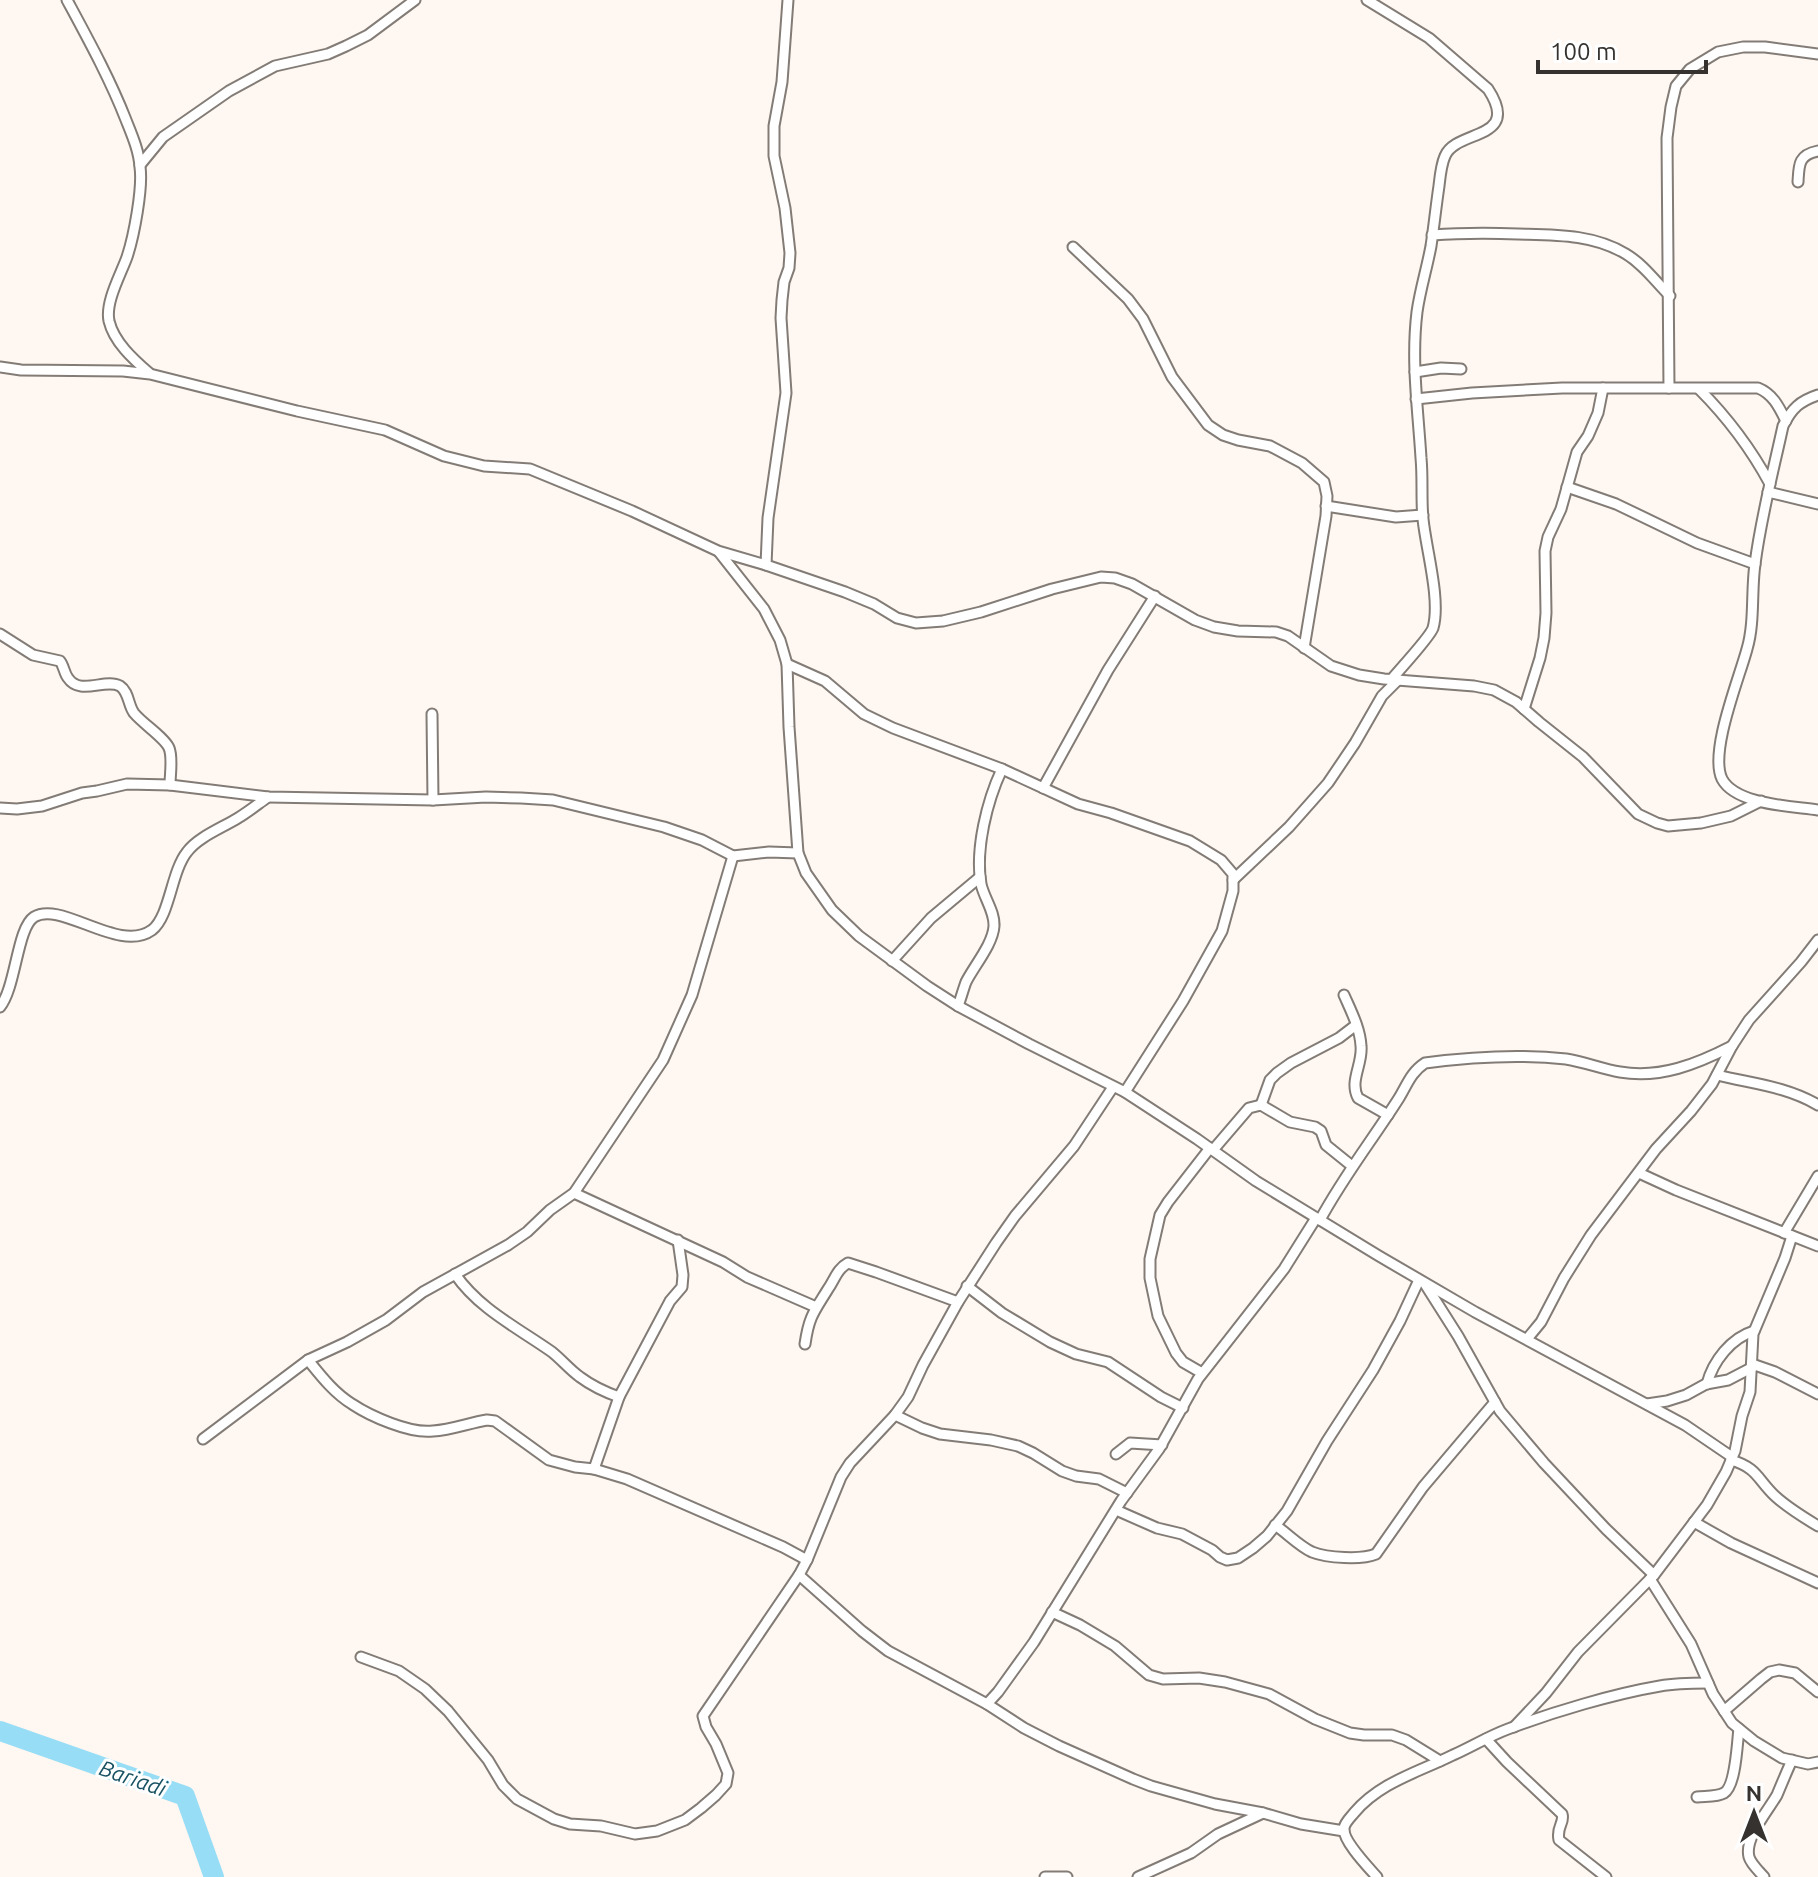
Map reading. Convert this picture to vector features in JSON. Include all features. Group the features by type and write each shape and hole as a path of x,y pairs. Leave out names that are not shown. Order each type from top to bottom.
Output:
{"street":[{"path":"67,0 117,98 140,165 134,232 116,285 109,319 113,332 132,359 150,374"},
{"path":"140,165 163,137 229,91 275,66 328,54 346,46 368,35 415,0"},
{"path":"766,565 768,518 786,393 781,318 790,253 774,156 774,126 782,82 788,0"},
{"path":"1233,880 1289,827 1328,783 1382,696 1432,633 1435,618 1423,515 1416,399 1417,312 1445,156 1457,143 1489,128 1498,111 1488,89 1429,38 1367,0"},
{"path":"1669,388 1667,138 1676,86 1690,69 1718,52 1765,47 1818,54"},
{"path":"1798,182 1799,164 1803,157 1818,151"},
{"path":"1432,235 1566,234 1598,242 1623,252 1643,265 1670,296"},
{"path":"1073,247 1128,299 1143,319 1172,377 1208,425 1223,435 1270,446 1302,463 1324,482 1326,506 1304,648"},
{"path":"0,367 150,374 385,430 444,456 484,466 530,469 718,551 845,592 897,618 916,623 968,615 1101,577 1115,578 1214,627 1276,632 1288,636 1331,666 1359,675 1494,690 1516,702 1583,757 1638,814 1657,823 1668,826 1701,823 1731,816 1761,801"},
{"path":"1415,372 1461,369"},
{"path":"1416,399 1472,393 1603,388 1758,388 1768,392 1786,421"},
{"path":"1524,709 1544,638 1545,551 1548,537 1561,509 1577,452 1598,413 1603,388"},
{"path":"1699,389 1732,424 1758,461 1769,488 1818,504"},
{"path":"1818,395 1802,400 1786,421 1759,531 1749,645 1717,765 1728,787 1740,795 1818,810"},
{"path":"1567,487 1616,504 1697,543 1755,564"},
{"path":"1326,506 1396,517 1423,515"},
{"path":"718,551 764,609 780,640 787,664 798,853 806,873 832,910 859,936 958,1006 1125,1092 1256,1181 1422,1281 1685,1425 1731,1459 1749,1467 1784,1503 1818,1526"},
{"path":"1043,788 1108,670 1155,596"},
{"path":"0,634 33,655 60,661 68,679 75,684 123,687 133,711 171,751 170,785"},
{"path":"787,664 825,681 864,714 893,728 1002,769 1078,804 1190,841 1221,860 1233,874 1233,891 1222,931 1183,1001 1125,1092"},
{"path":"432,714 433,800"},
{"path":"958,1006 994,925 980,877 982,837 993,789 1002,769"},
{"path":"0,808 42,806 82,793 127,784 170,785 268,797 553,800 664,827 702,840 733,856 798,853"},
{"path":"0,1007 11,986 22,940 35,916 52,914 131,937 143,935 152,930 162,916 175,875 191,847 268,797"},
{"path":"203,1439 308,1360 386,1320 423,1292 508,1245 574,1193 663,1060 692,995 733,856"},
{"path":"892,961 931,918 980,877"},
{"path":"1527,1339 1541,1322 1591,1235 1656,1149 1712,1084 1749,1020 1818,940"},
{"path":"1344,995 1361,1047 1361,1062 1354,1082 1355,1093 1358,1098 1388,1115"},
{"path":"1261,1105 1270,1080 1277,1073 1356,1025"},
{"path":"987,1704 1034,1642 1127,1493 1162,1445 1202,1373 1284,1269 1388,1115 1415,1069 1425,1063 1505,1055 1563,1059 1621,1072 1667,1072 1732,1046"},
{"path":"1717,1075 1784,1089 1818,1105"},
{"path":"361,1657 399,1671 425,1689 448,1711 488,1760 503,1785 517,1799 554,1819 635,1834 657,1831 685,1820 716,1795 726,1784 728,1773 703,1716 799,1575 841,1477 908,1397 967,1286 1015,1216 1074,1146 1113,1087"},
{"path":"1202,1373 1183,1362 1176,1353 1158,1316 1150,1278 1150,1259 1160,1215 1168,1202 1249,1108 1261,1105 1290,1122 1321,1131 1326,1145 1352,1166"},
{"path":"1639,1173 1818,1246"},
{"path":"1514,1727 1578,1652 1652,1577 1707,1505 1731,1459 1750,1392 1754,1331 1785,1258 1788,1234 1818,1176"},
{"path":"574,1193 816,1307"},
{"path":"594,1469 619,1397 670,1301 682,1287 678,1240"},
{"path":"805,1344 808,1325 816,1307 840,1269 848,1263 958,1302"},
{"path":"455,1274 466,1291 554,1354 578,1376 619,1397"},
{"path":"1422,1281 1458,1336 1500,1411 1544,1463 1652,1577 1732,1723 1782,1758 1808,1764 1818,1762"},
{"path":"1116,1510 1157,1528 1182,1534 1227,1560 1238,1558 1253,1548 1287,1511 1373,1370 1422,1281"},
{"path":"967,1286 1002,1313 1050,1342 1076,1354 1108,1362 1183,1408"},
{"path":"1707,1384 1710,1373 1726,1349 1744,1334 1754,1331"},
{"path":"308,1360 330,1386 352,1404 400,1426 414,1431 433,1431 495,1421 549,1460 627,1479 807,1560"},
{"path":"1647,1404 1667,1401 1707,1384 1728,1380 1752,1366 1775,1372 1818,1394"},
{"path":"1275,1525 1311,1552 1339,1557 1370,1557 1376,1554 1423,1487 1495,1402"},
{"path":"895,1415 940,1434 1018,1446 1062,1471 1099,1479 1127,1493"},
{"path":"1116,1454 1130,1443 1162,1445"},
{"path":"1694,1522 1731,1543 1818,1583"},
{"path":"799,1575 888,1651 1047,1740 1133,1779 1215,1804 1344,1831"},
{"path":"1052,1612 1115,1646 1149,1675 1163,1679 1199,1678 1225,1682 1269,1694 1315,1719 1350,1733 1392,1735 1406,1740 1440,1761"},
{"path":"1724,1711 1770,1672 1779,1670 1795,1673 1818,1692"},
{"path":"1377,1877 1344,1831 1361,1806 1378,1791 1514,1727 1600,1700 1659,1686 1708,1683"},
{"path":"1697,1797 1726,1792 1739,1729"},
{"path":"1486,1739 1562,1814 1559,1840 1606,1877"},
{"path":"1764,1877 1749,1856 1750,1844 1792,1760"},
{"path":"1138,1877 1191,1853 1218,1834 1263,1813"},
{"path":"1045,1877 1067,1877"}],"waterway":[{"name":"Bariadi","path":"0,1731 185,1796 214,1877"}]}
